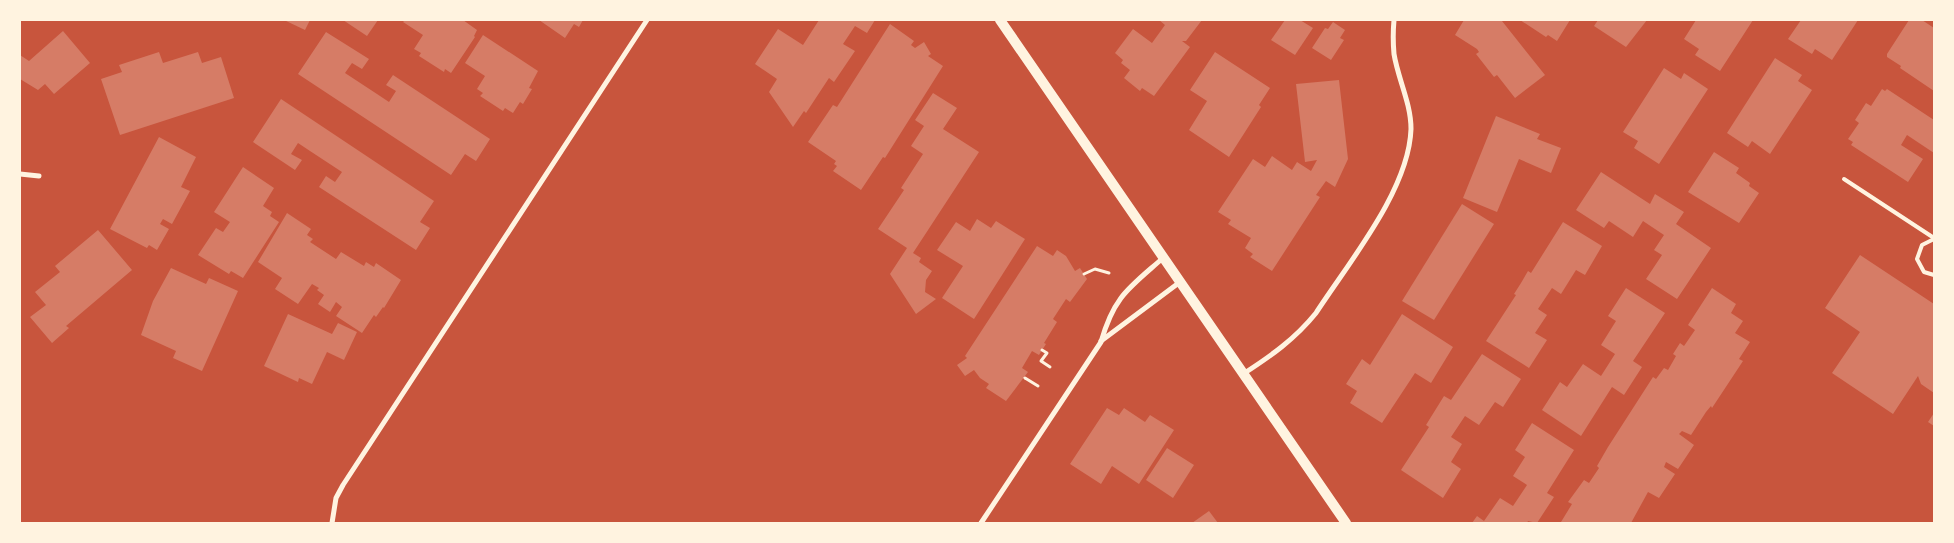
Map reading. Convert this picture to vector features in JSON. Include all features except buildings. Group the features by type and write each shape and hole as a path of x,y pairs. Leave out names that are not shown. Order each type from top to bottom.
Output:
{"main road":[{"path":"1000,20 1346,523"}],"street":[{"path":"332,523 336,498 343,485 647,20"},
{"path":"1243,374 1279,350 1311,319 1399,182 1407,155 1411,128 1408,106 1394,54 1394,20"},
{"path":"20,174 39,176"},
{"path":"981,523 1101,342 1107,319 1117,301 1164,257"},
{"path":"1101,342 1180,282"}],"lane":[{"path":"1844,180 1934,239"},
{"path":"1934,239 1922,245 1918,251 1917,259 1924,272 1934,275"}],"path":[{"path":"1084,274 1095,269 1108,273"},
{"path":"1042,350 1047,353 1042,361 1050,367"},
{"path":"1025,378 1038,386"}]}
